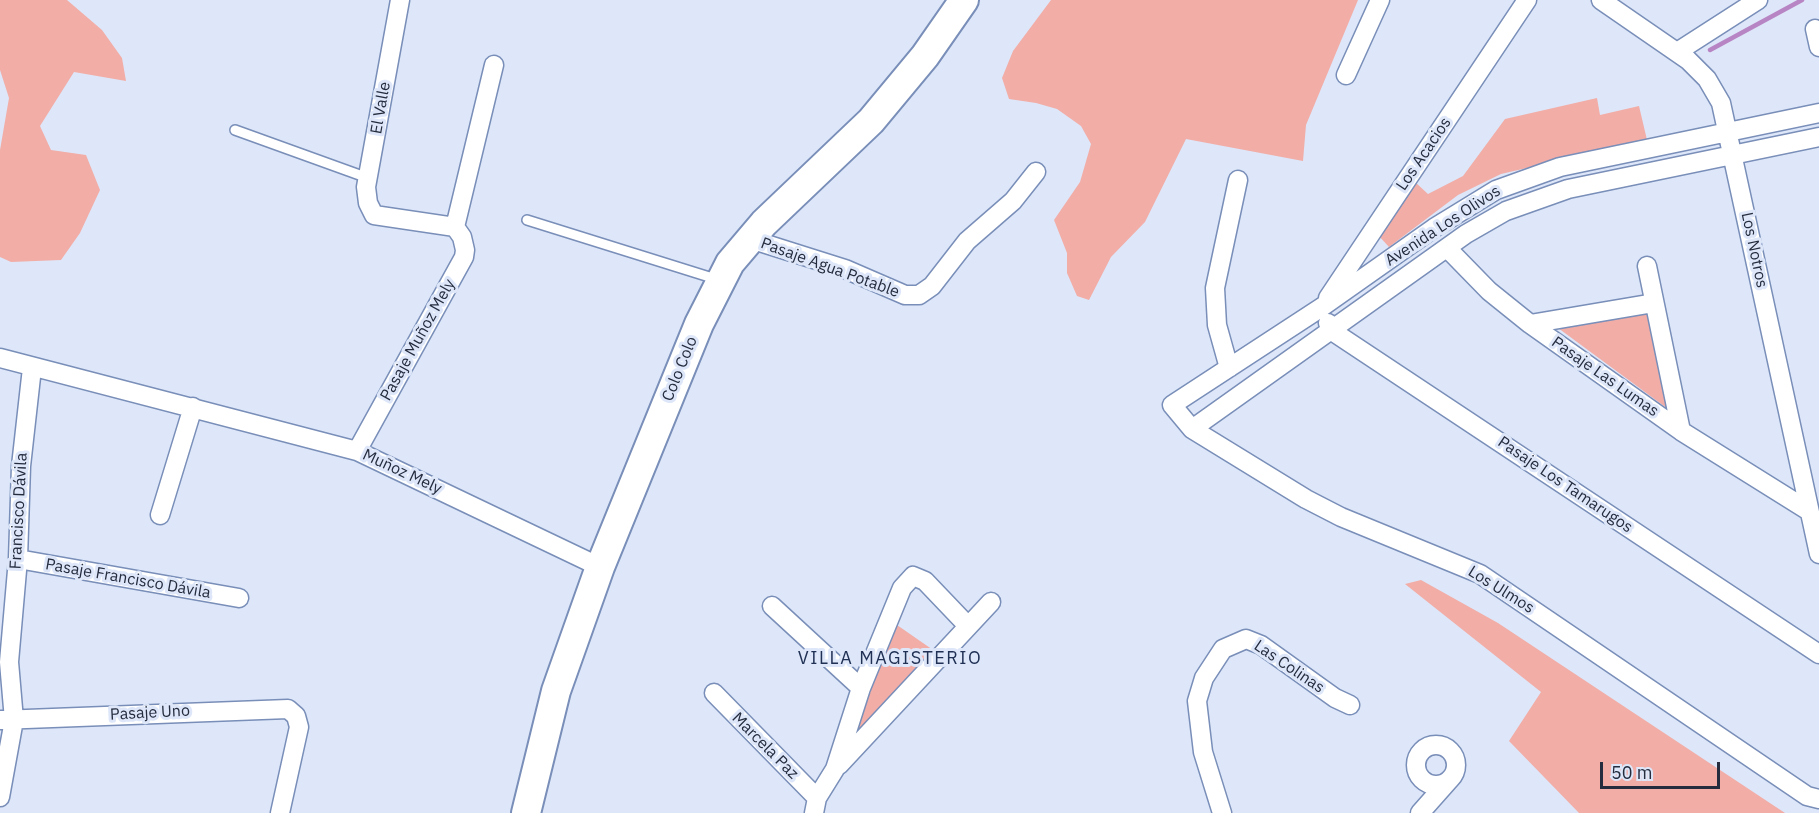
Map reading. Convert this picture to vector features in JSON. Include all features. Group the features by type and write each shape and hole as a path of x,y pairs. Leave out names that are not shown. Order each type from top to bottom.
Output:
{"main road":[{"name":"Colo Colo","path":"526,813 556,691 600,567 699,324 730,263 750,238 871,121 925,56 964,0"}],"street":[{"name":"El Valle","path":"400,0 366,197 374,215 455,227"},
{"path":"1346,75 1380,0"},
{"name":"Los Acacios","path":"1322,307 1527,0"},
{"name":"Los Notros","path":"1601,0 1677,52 1698,69 1714,90 1729,132 1819,554"},
{"path":"1677,52 1758,0"},
{"path":"1815,29 1819,47"},
{"path":"455,227 494,65"},
{"name":"Avenida Los Olivos","path":"1172,405 1322,307 1473,202 1517,180 1560,167 1819,113"},
{"name":"Avenida Los Olivos","path":"1192,429 1485,222 1547,195 1819,137"},
{"name":"Pasaje Agua Potable","path":"750,238 844,269 905,295 919,295 932,286 967,241 1013,201 1036,172"},
{"path":"1230,368 1216,325 1215,288 1238,180"},
{"name":"Pasaje Muñoz Mely","path":"357,451 464,257 464,242 455,227"},
{"name":"Pasaje Las Lumas","path":"1447,248 1489,291 1530,324 1681,431 1809,511"},
{"name":"Pasaje Las Lumas","path":"1647,266 1681,431"},
{"name":"Pasaje Las Lumas","path":"1530,324 1654,303"},
{"path":"1322,307 1332,332"},
{"name":"Pasaje Los Tamarugos","path":"1332,332 1819,654"},
{"name":"Muñoz Mely","path":"0,358 357,451 600,567"},
{"name":"Francisco Dávila","path":"0,797 9,762 7,720 9,662 18,559 21,466 32,368"},
{"name":"Los Ulmos","path":"1172,405 1192,429 1341,517 1480,573 1807,796 1819,799"},
{"path":"160,516 193,407"},
{"name":"Pasaje Francisco Dávila","path":"18,559 239,598"},
{"path":"816,805 836,769 861,688 902,588 913,576 925,581 968,626"},
{"path":"836,769 991,602"},
{"path":"772,606 861,688"},
{"name":"Las Colinas","path":"1222,813 1203,752 1197,701 1204,678 1222,649 1246,639 1261,645 1335,698 1350,705"},
{"name":"Marcela Paz","path":"714,693 816,805"},
{"name":"Pasaje Uno","path":"7,720 282,707 296,716 299,727 280,813"},
{"path":"1420,813 1452,777"}],"lane":[{"path":"235,130 368,178"},
{"path":"527,220 721,280"}],"shaded area":[{"path":"0,0 67,0 102,30 122,58 126,81 74,72 40,126 51,150 86,155 100,190 80,233 61,260 11,262 0,257 0,150 9,98 0,70"},
{"path":"1051,0 1358,0 1306,125 1303,161 1186,139 1145,222 1111,257 1089,300 1077,296 1067,273 1067,253 1054,220 1080,182 1091,144 1081,126 1057,109 1009,99 1002,78 1013,51"},
{"path":"1597,98 1600,115 1639,106 1647,140 1501,174 1458,195 1389,247 1378,235 1414,181 1428,194 1463,176 1505,119"},
{"path":"1647,312 1668,409 1558,328"},
{"path":"1421,580 1498,623 1785,813 1579,813 1509,741 1541,692 1405,584"},
{"path":"897,625 936,652 855,735 877,672"}],"waterway":[{"path":"1710,50 1802,0"}],"district":[{"name":"VILLA MAGISTERIO","path":"890,659"}]}
